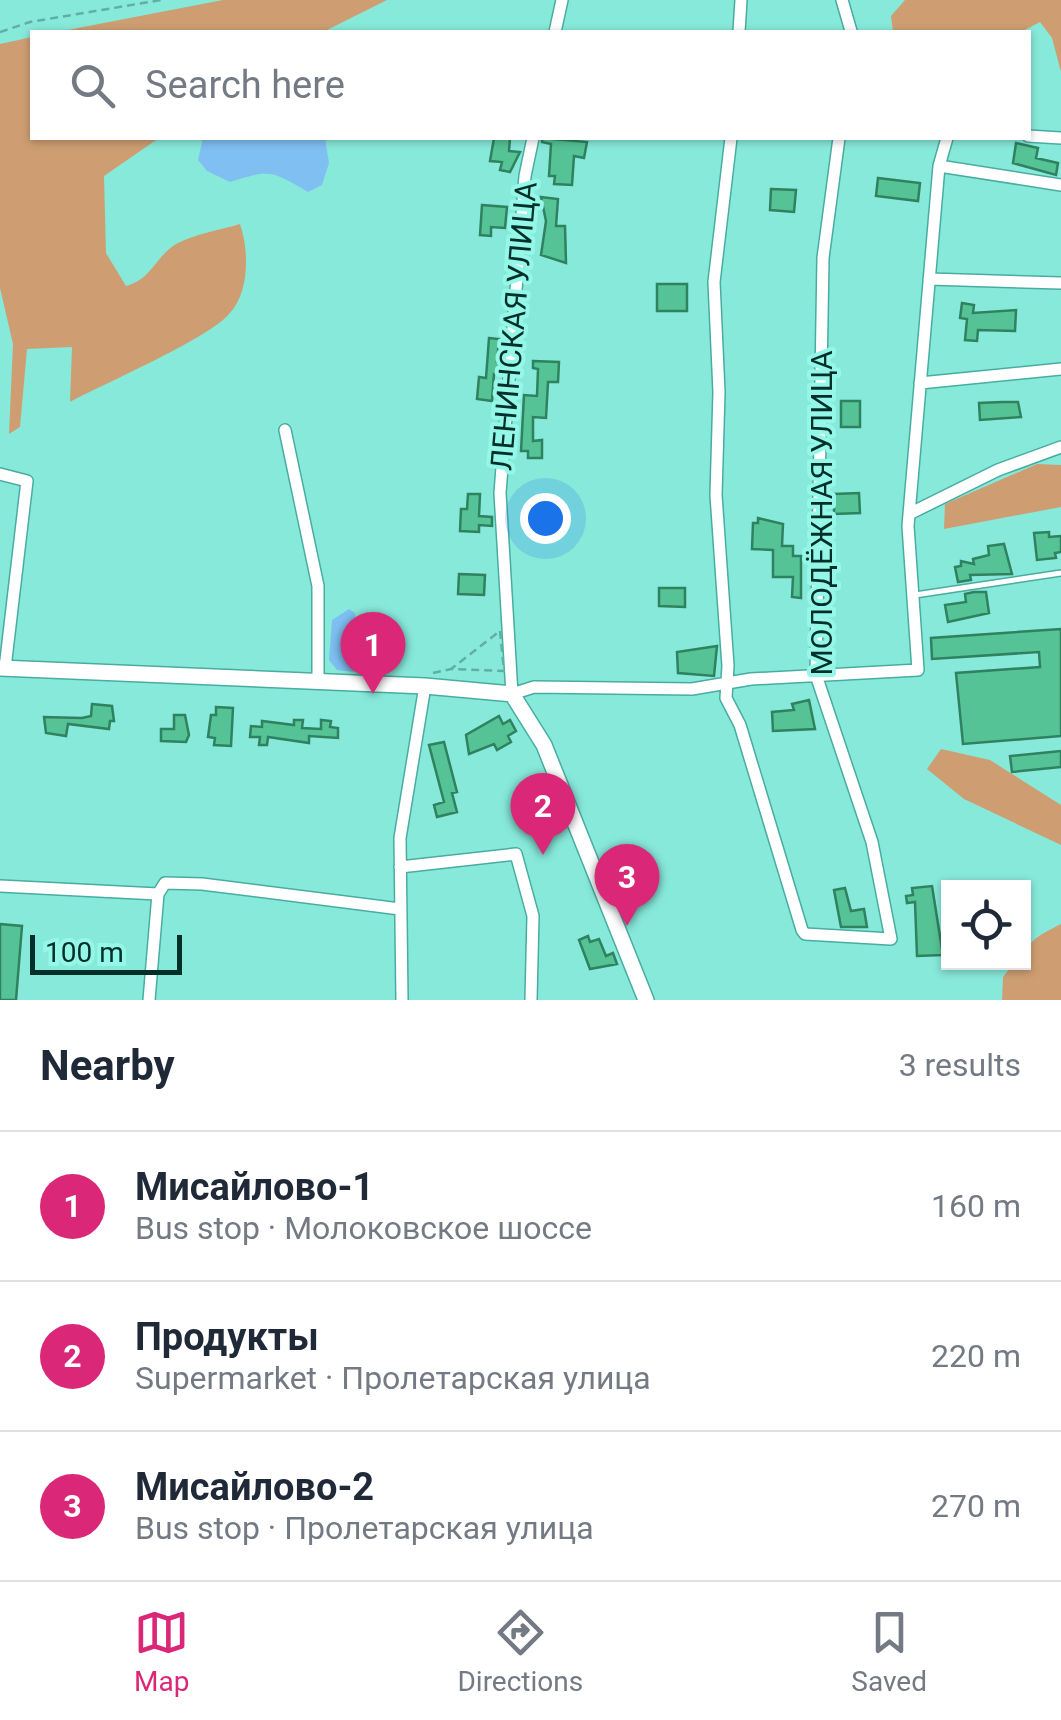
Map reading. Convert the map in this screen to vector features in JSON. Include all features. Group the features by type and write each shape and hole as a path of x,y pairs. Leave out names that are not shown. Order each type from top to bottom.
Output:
{"main road":[{"path":"2,668 425,686 512,694 528,715 646,1000"}],"street":[{"path":"555,30 562,0"},
{"path":"739,30 741,0"},
{"path":"842,0 851,30"},
{"path":"1031,136 1061,138"},
{"name":"ЛЕНИНСКАЯ УЛИЦА","path":"512,694 500,493 525,176 533,140"},
{"path":"726,685 716,496 714,282 732,140"},
{"name":"МОЛОДЁЖНАЯ УЛИЦА","path":"726,685 726,698 740,725 802,930 805,934 891,939 872,842 816,675 824,258 838,140"},
{"path":"512,694 534,687 692,689 816,675 918,670 910,514 939,166 946,140"},
{"path":"939,166 1061,185"},
{"path":"929,279 1061,283"},
{"path":"920,383 1061,370"},
{"path":"284,430 318,586 318,682"},
{"path":"910,514 998,470 1061,447"},
{"path":"0,474 27,481 2,668"},
{"path":"402,1000 400,838 425,686"},
{"path":"400,867 516,854 533,916 531,1000"},
{"path":"150,1000 158,894 165,883 202,884 400,909"},
{"path":"0,886 158,894"}],"lane":[{"path":"915,595 1061,573"}],"path":[{"path":"0,32 30,22 161,0"},
{"path":"500,630 504,671 451,669 463,660 500,630"}],"shaded area":[{"path":"223,0 387,0 327,30 67,30"},
{"path":"905,0 1061,0 1061,72 1052,38 1040,22 1025,30 893,30 891,16"},
{"path":"30,37 30,140 156,140 104,176 106,253 126,286 148,273 176,244 240,224 246,270 236,305 217,324 70,402 72,347 27,349 20,427 9,434 13,344 0,288 0,44"},
{"path":"1037,464 1061,465 1061,507 944,529 945,504"},
{"path":"941,749 990,760 1061,805 1061,845 964,799 927,769"},
{"path":"1061,924 1061,1000 1002,1000 1003,977 1008,970 1031,970 1031,944"}],"water":[{"path":"203,140 325,140 329,163 322,185 308,192 271,174 230,182 207,171 198,160"},
{"path":"349,609 355,613 354,672 337,670 329,660 332,620"}],"building":[{"path":"494,140 510,140 509,151 520,152 510,172 500,170 502,162 490,161"},
{"path":"542,142 587,142 584,158 574,156 572,185 554,184 555,176 549,176 551,144"},
{"path":"1016,143 1038,148 1036,158 1058,163 1056,175 1013,163"},
{"path":"878,178 920,183 918,201 876,196"},
{"path":"771,189 796,190 794,212 770,210"},
{"path":"541,197 558,199 556,226 565,226 566,263 541,255 546,221"},
{"path":"482,205 507,207 505,228 491,227 491,236 480,235"},
{"path":"657,284 687,284 687,311 657,311"},
{"path":"962,303 974,305 973,313 1016,310 1015,331 978,330 977,341 965,340 967,319 960,318"},
{"path":"489,338 499,339 497,362 501,362 500,374 494,374 492,401 477,399 479,377 486,378"},
{"path":"533,361 559,362 558,382 548,382 546,418 533,417 533,441 542,440 542,458 528,458 528,451 521,451 524,395 537,396 538,369 533,368"},
{"path":"841,401 860,401 860,427 841,427"},
{"path":"1018,402 1021,417 980,420 979,403"},
{"path":"859,493 860,513 834,514 834,494"},
{"path":"468,494 480,494 479,516 492,517 492,526 479,525 479,532 460,531 461,509 467,509"},
{"path":"758,518 783,524 782,546 793,546 793,556 801,556 801,598 792,597 793,577 773,577 773,550 752,549 753,523 758,523"},
{"path":"1049,532 1049,537 1061,536 1061,552 1055,553 1056,558 1037,560 1034,533"},
{"path":"1004,544 1012,574 970,575 971,580 958,582 955,567 961,566 961,561 974,564 973,559 989,555 988,546"},
{"path":"459,574 485,575 484,595 458,594"},
{"path":"659,588 685,588 685,607 659,606"},
{"path":"986,592 989,613 948,622 945,605 966,602 965,594"},
{"path":"1061,629 1061,736 963,744 956,673 1040,667 1039,652 932,659 931,638"},
{"path":"717,646 714,676 678,673 677,652"},
{"path":"809,700 815,729 773,731 772,712 794,710 792,704"},
{"path":"92,704 112,706 114,721 110,721 109,729 68,724 66,736 46,733 44,717 91,716"},
{"path":"216,707 233,708 231,746 214,745 215,738 208,737"},
{"path":"174,715 185,715 189,735 186,742 161,741 161,729 174,729"},
{"path":"499,716 503,724 510,720 516,731 508,736 511,742 497,750 494,744 469,754 466,735"},
{"path":"294,720 303,720 302,728 321,729 321,720 331,721 330,727 338,728 338,738 309,736 309,743 268,737 267,745 259,745 260,737 250,737 251,726 262,727 262,721 294,725"},
{"path":"444,742 457,792 452,793 457,812 437,817 434,805 444,802 429,745"},
{"path":"1061,751 1061,767 1012,772 1010,756"},
{"path":"624,855 631,879 612,885 604,861"},
{"path":"932,886 941,955 917,956 915,902 907,903 906,896 913,895 912,888"},
{"path":"845,888 851,911 864,909 867,927 841,927 834,890"},
{"path":"0,924 22,926 16,1000 0,1000"},
{"path":"588,936 590,942 599,939 606,956 613,953 617,964 590,969 579,940"}],"place":[{"name":"Мисайлово-1","path":"373,694"},
{"name":"Продукты","path":"543,855"},
{"name":"Мисайлово-2","path":"627,926"}]}
